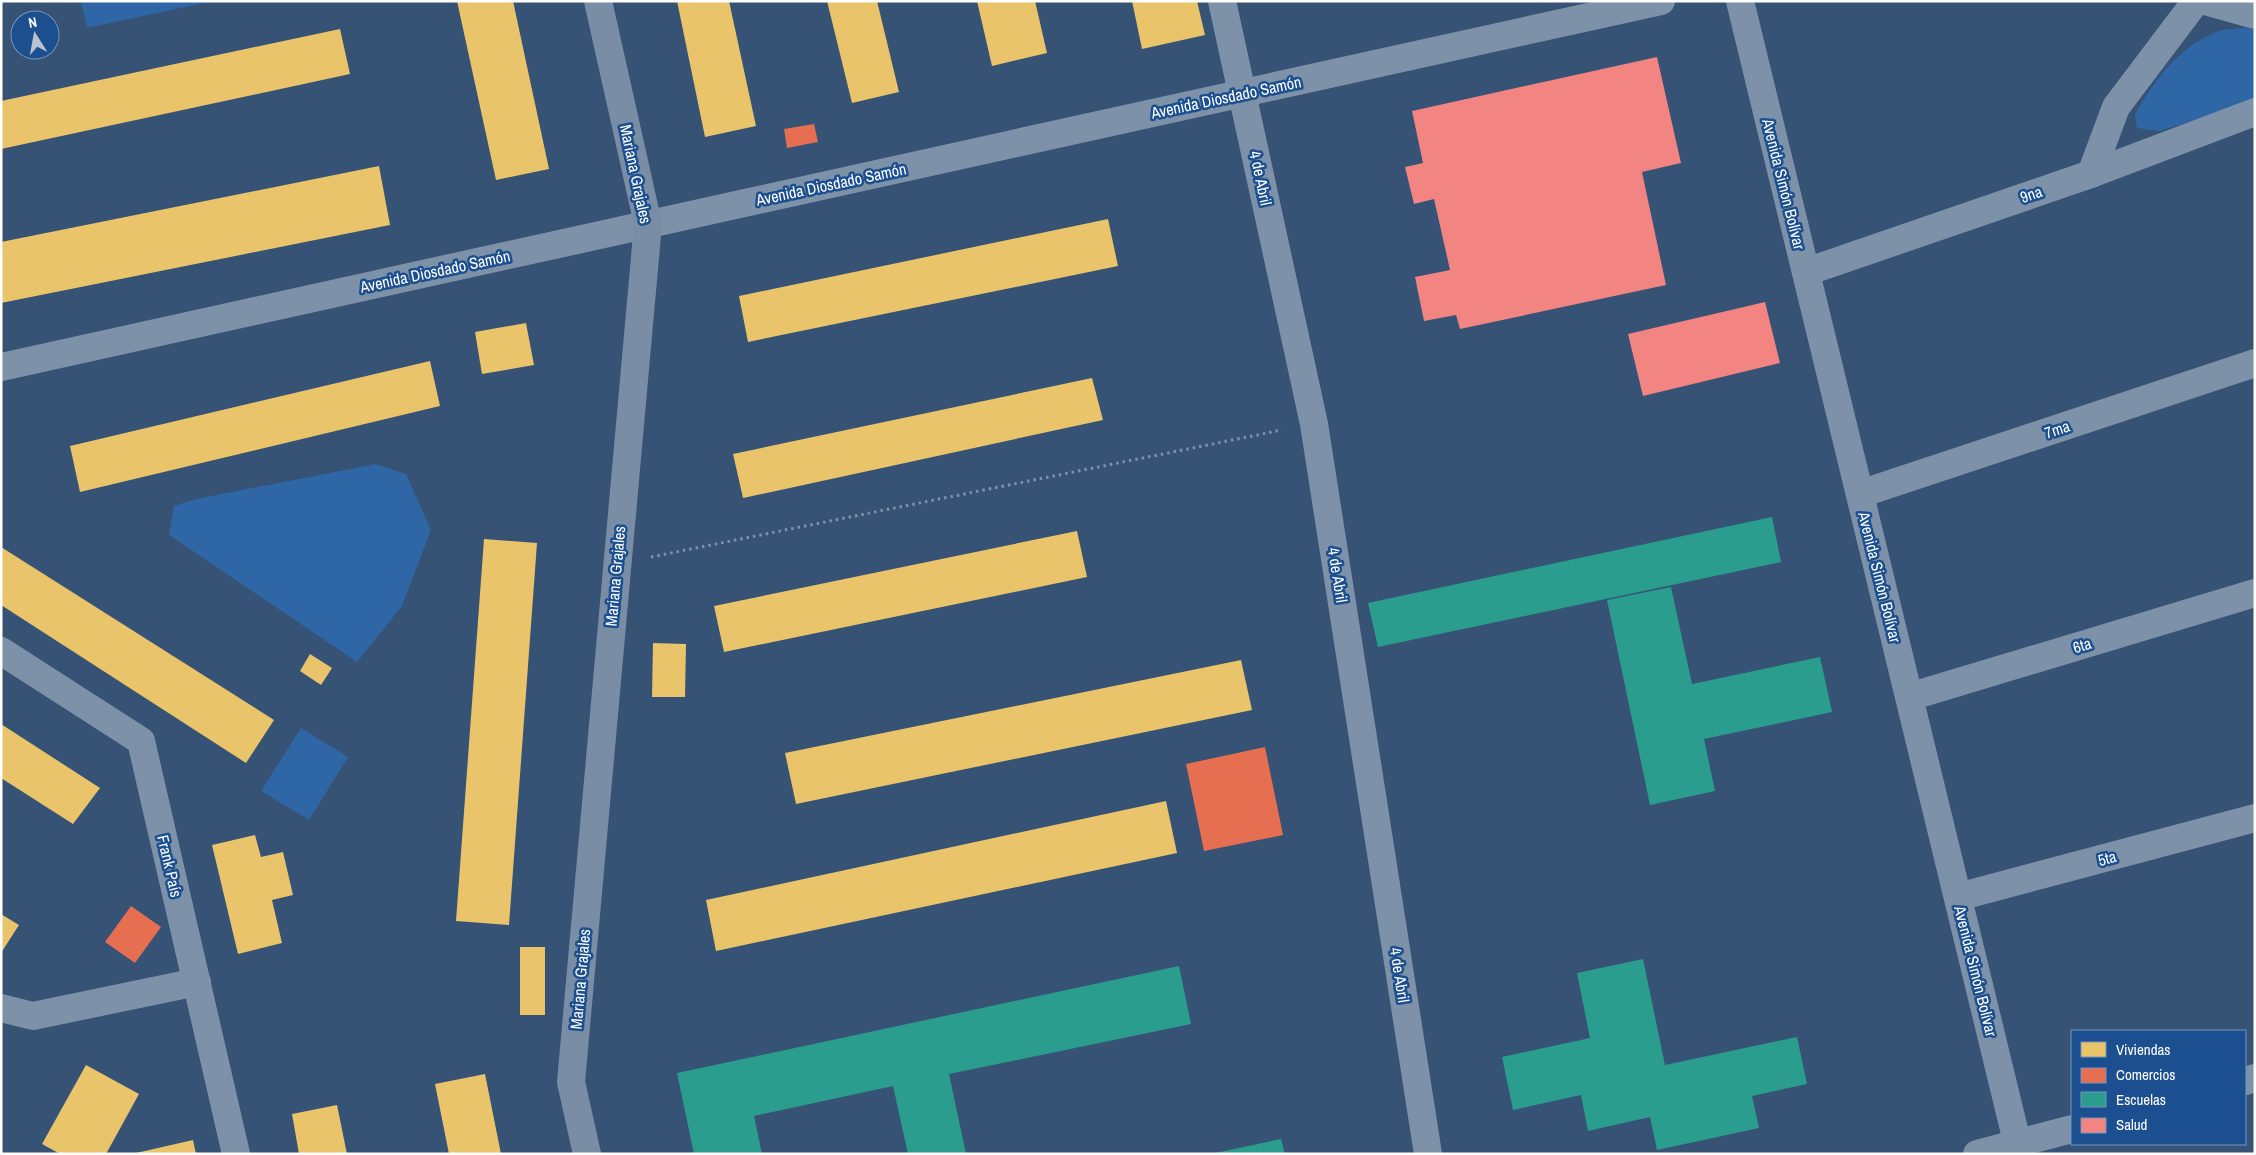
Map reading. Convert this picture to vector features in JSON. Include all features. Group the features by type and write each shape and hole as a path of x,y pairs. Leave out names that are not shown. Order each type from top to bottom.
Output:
{"street":[{"name":"Mariana Grajales","path":"586,1154 571,1082 648,224 598,1"},
{"name":"4 de Abril","path":"1222,1 1314,424 1428,1154"},
{"name":"Avenida Diosdado Samón","path":"1,367 1661,1"},
{"name":"Avenida Simón Bolívar","path":"1740,1 2019,1149"},
{"path":"2091,174 2116,107 2196,1"},
{"path":"2205,1 2255,15"},
{"name":"9na","path":"1806,272 2091,174 2255,112"},
{"name":"7ma","path":"1860,494 2255,363"},
{"name":"6ta","path":"1910,697 2255,593"},
{"name":"Frank País","path":"1,651 141,741 236,1154"},
{"name":"5ta","path":"1958,897 2255,818"},
{"path":"1,1008 32,1016 197,982"},
{"path":"1977,1154 2019,1149 2071,1129"}],"path":[{"path":"616,564 1314,424"}],"shaded area":[{"path":"81,1 213,1 87,28"},
{"path":"2246,28 2255,30 2255,102 2159,131 2137,128 2135,114 2160,76 2181,54 2205,37 2219,31"},
{"path":"376,464 406,474 431,530 402,606 357,662 169,535 174,506 196,499"},
{"path":"301,728 348,757 309,820 261,791"}],"building: Viviendas":[{"path":"457,1 513,1 549,169 496,180"},
{"path":"677,1 729,1 756,126 705,137"},
{"path":"827,1 877,1 899,92 852,103"},
{"path":"977,1 1035,1 1047,53 992,66"},
{"path":"1132,1 1197,1 1205,35 1142,49"},
{"path":"340,29 350,74 1,149 1,101"},
{"path":"379,166 390,225 1,303 1,242"},
{"path":"1108,219 1118,266 748,342 739,296"},
{"path":"526,323 534,365 482,374 475,332"},
{"path":"430,361 440,406 80,492 70,446"},
{"path":"1092,378 1103,420 743,498 733,454"},
{"path":"1077,531 1087,577 724,652 714,606"},
{"path":"484,539 537,543 509,925 456,921"},
{"path":"1,547 274,720 246,763 1,605"},
{"path":"653,643 686,644 685,697 652,697"},
{"path":"310,654 332,668 321,685 300,671"},
{"path":"1241,660 1252,710 796,804 785,753"},
{"path":"1,724 100,788 73,824 1,778"},
{"path":"1166,801 1177,853 716,951 706,900"},
{"path":"255,835 261,857 283,852 293,895 272,900 282,943 238,954 212,845"},
{"path":"1,914 19,925 1,953"},
{"path":"520,947 545,947 545,1015 520,1015"},
{"path":"86,1065 139,1094 106,1154 60,1154 42,1144"},
{"path":"485,1074 501,1154 449,1154 435,1084"},
{"path":"337,1105 347,1154 299,1154 292,1114"},
{"path":"193,1140 196,1154 136,1153"}],"building: Comercios":[{"path":"814,124 818,142 787,148 784,129"},
{"path":"1265,747 1283,835 1204,851 1186,764"},
{"path":"131,906 161,927 135,963 105,942"}],"building: Escuelas":[{"path":"1772,517 1781,562 1378,647 1368,603"},
{"path":"1671,587 1692,684 1820,657 1832,712 1704,739 1715,791 1650,805 1607,600"},
{"path":"1643,959 1665,1065 1797,1037 1807,1084 1752,1096 1759,1128 1657,1150 1650,1117 1588,1131 1581,1095 1513,1110 1502,1057 1590,1038 1577,973"},
{"path":"1179,966 1191,1024 949,1074 966,1154 908,1154 893,1086 754,1116 762,1154 694,1154 677,1073"},
{"path":"1281,1139 1285,1154 1215,1154 1215,1153"}],"building: Salud":[{"path":"1657,57 1681,163 1642,172 1666,285 1460,329 1456,315 1424,321 1415,277 1450,270 1434,199 1414,204 1405,167 1423,163 1412,111"},
{"path":"1765,302 1780,363 1643,396 1628,334"}]}
